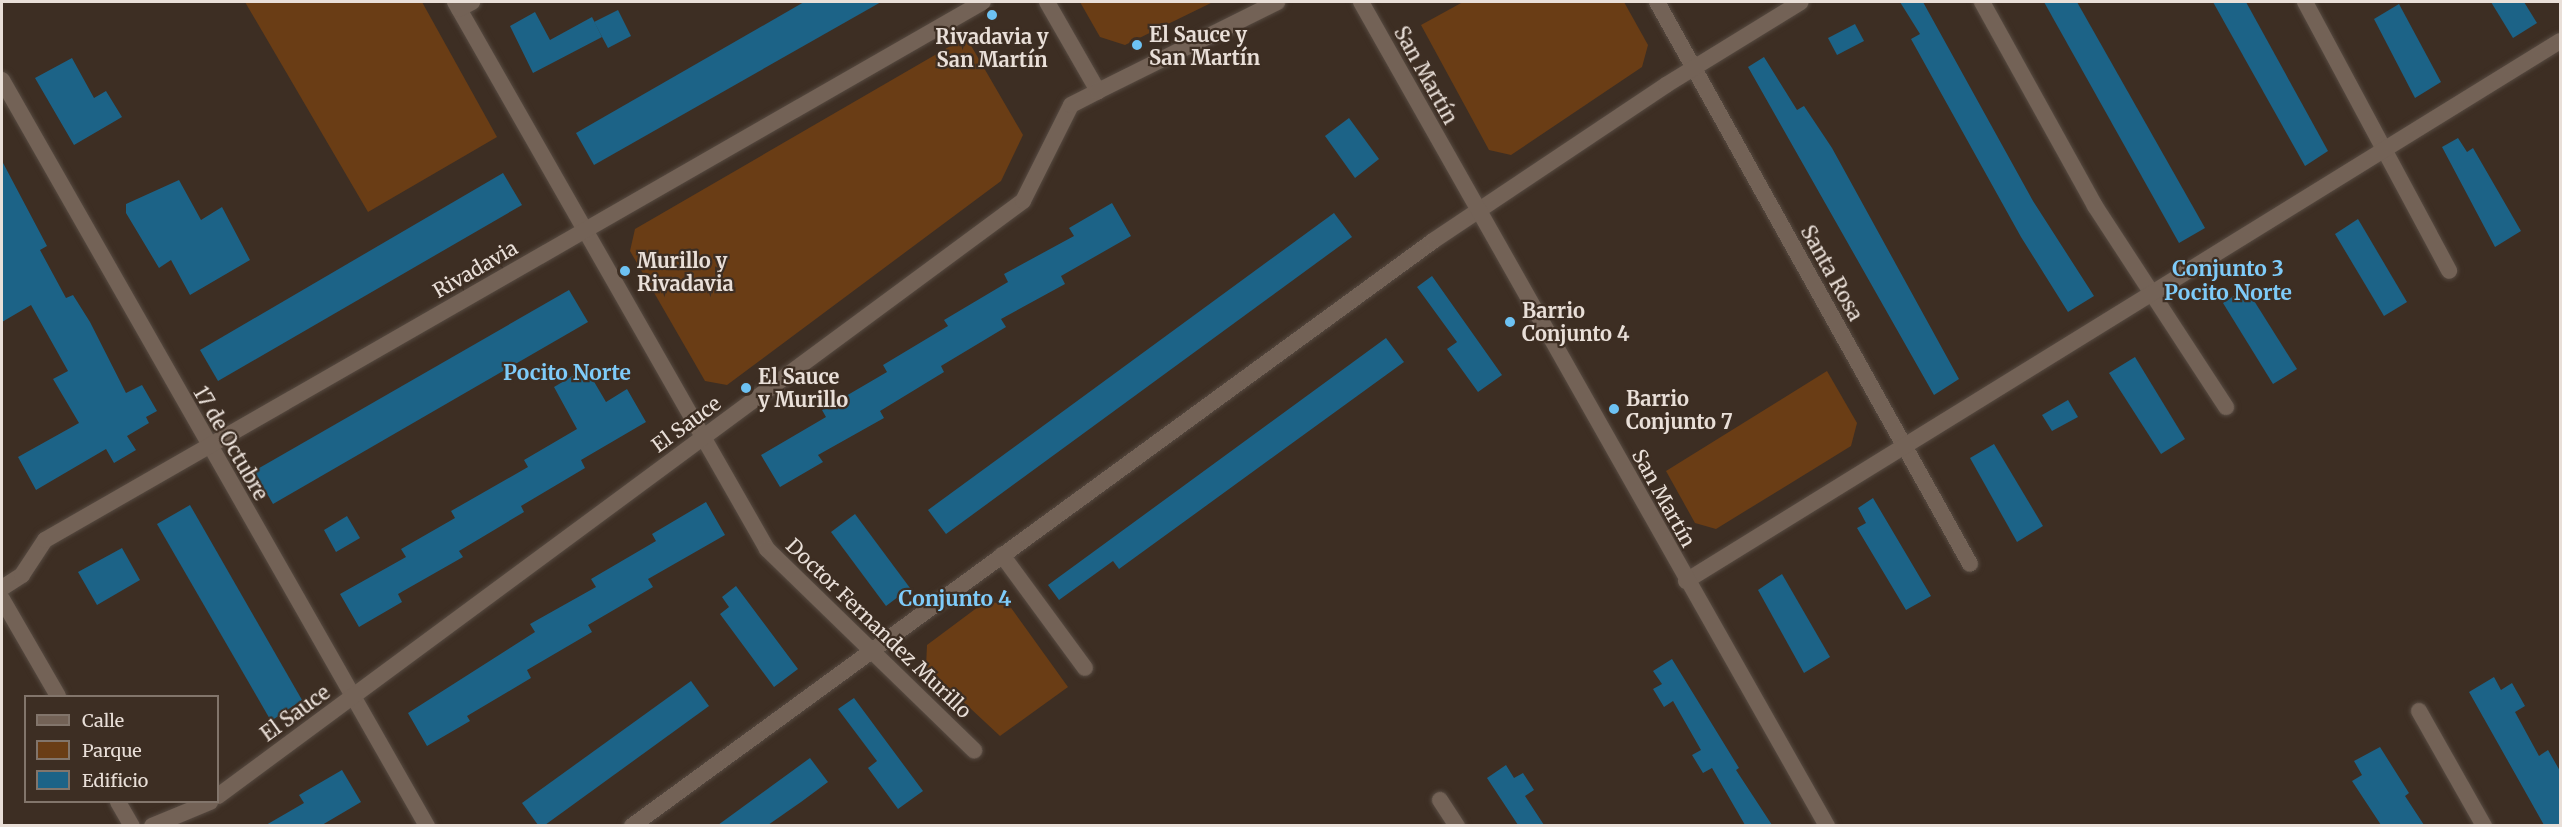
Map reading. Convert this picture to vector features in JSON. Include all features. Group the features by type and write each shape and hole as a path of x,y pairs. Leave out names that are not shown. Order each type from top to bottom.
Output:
{"street":[{"name":"Rivadavia","path":"2,588 22,575 45,540 983,2"},
{"path":"1047,2 1098,91"},
{"name":"El Sauce","path":"219,795 1023,201 1071,105 1277,2"},
{"name":"San Martín","path":"1361,2 1686,581 1827,825"},
{"name":"Santa Rosa","path":"1657,2 1970,564"},
{"path":"632,825 1478,211 1694,68 1801,2"},
{"path":"1982,2 2095,207 2226,407"},
{"path":"2305,2 2449,271"},
{"name":"Doctor Fernandez Murillo","path":"462,4 584,231 767,549 974,750"},
{"path":"1686,581 2560,41"},
{"name":"17 de Octubre","path":"2,80 208,446 426,825"},
{"path":"1002,555 1085,668"},
{"path":"2,599 57,695"},
{"path":"2419,711 2484,825"},
{"path":"1440,800 1457,825"},
{"path":"119,803 132,825"},
{"path":"152,825 198,810 207,803"}],"green space":[{"path":"245,2 422,2 497,137 368,212"},
{"path":"1080,2 1213,2 1125,45 1100,37"},
{"path":"1463,2 1624,2 1648,45 1642,67 1511,155 1489,150 1421,25"},
{"path":"966,37 1023,135 1001,181 727,385 705,381 630,251 635,229"},
{"path":"1827,371 1857,423 1851,446 1716,529 1695,523 1666,471"},
{"path":"986,601 1009,605 1068,687 1000,736 926,667 927,645"}],"building":[{"path":"804,2 881,2 594,165 576,133"},
{"path":"1900,2 1923,2 2033,201 2094,296 2068,312 2021,237 1911,39 1920,34"},
{"path":"2044,2 2077,2 2205,228 2179,243"},
{"path":"2213,2 2246,2 2328,151 2305,166"},
{"path":"2491,2 2524,2 2537,23 2513,38"},
{"path":"2399,4 2441,82 2415,98 2374,19"},
{"path":"618,10 631,36 608,48 594,22"},
{"path":"535,12 550,40 592,17 602,37 533,73 510,26"},
{"path":"1855,24 1864,41 1837,55 1828,38"},
{"path":"1764,57 1797,110 1804,106 1832,148 1959,379 1934,395 1748,67"},
{"path":"72,58 94,98 106,91 122,117 74,145 35,78"},
{"path":"1349,118 1379,159 1355,178 1325,136"},
{"path":"2458,138 2467,152 2473,148 2521,231 2495,247 2442,147"},
{"path":"2,161 47,246 40,250 66,298 73,295 90,322 126,393 142,385 157,411 146,417 149,423 127,436 136,450 114,463 106,449 36,490 18,457 79,423 53,379 68,371 31,305 2,322"},
{"path":"503,173 522,205 218,381 200,350"},
{"path":"179,180 201,220 222,207 250,260 190,295 171,260 159,268 126,213 126,204"},
{"path":"1112,203 1131,236 1061,276 1065,284 1001,319 1006,327 941,366 944,372 880,411 884,418 818,455 823,462 780,487 761,455 826,417 822,410 887,372 883,365 948,326 944,320 1008,282 1004,274 1074,236 1069,228"},
{"path":"1334,213 1352,237 946,534 928,510"},
{"path":"2358,219 2407,302 2384,316 2335,234"},
{"path":"1432,276 1502,375 1478,392 1447,349 1457,342 1417,287"},
{"path":"2246,288 2297,369 2273,384 2223,303"},
{"path":"569,290 588,322 273,504 254,471"},
{"path":"1386,338 1404,362 1119,569 1113,561 1059,600 1048,585"},
{"path":"2135,357 2185,439 2161,454 2109,373"},
{"path":"586,368 606,402 627,389 646,422 581,460 585,468 521,506 524,512 459,551 463,557 398,594 402,602 359,627 340,594 406,557 401,549 455,518 451,511 528,467 524,460 577,429 554,387"},
{"path":"2068,400 2078,417 2052,431 2042,415"},
{"path":"1994,444 2043,526 2017,542 1970,458"},
{"path":"1873,498 1931,596 1906,610 1857,528 1866,523 1858,508"},
{"path":"706,502 725,535 648,579 653,587 588,625 592,632 527,670 531,678 467,716 470,721 427,746 408,713 535,632 530,624 596,587 591,579 656,541 652,534"},
{"path":"190,505 302,700 271,721 157,524"},
{"path":"855,514 910,588 886,606 831,532"},
{"path":"347,516 360,538 336,552 324,530"},
{"path":"122,548 140,580 97,605 78,572"},
{"path":"1782,574 1830,657 1804,673 1758,590"},
{"path":"736,586 798,669 774,687 720,614 729,607 722,597"},
{"path":"1672,659 1739,768 1736,770 1772,825 1745,825 1712,768 1703,773 1692,755 1701,750 1673,701 1664,707 1653,689 1662,684 1653,671"},
{"path":"2494,677 2501,690 2512,683 2525,706 2515,712 2539,756 2548,750 2560,771 2560,825 2544,825 2469,692"},
{"path":"691,681 709,706 545,825 538,825 522,803"},
{"path":"854,698 923,791 898,809 868,768 877,761 838,709"},
{"path":"2380,747 2409,793 2405,796 2424,825 2381,825 2352,781 2362,775 2354,761"},
{"path":"810,758 828,782 801,802 768,825 718,825"},
{"path":"1506,765 1514,778 1523,773 1534,790 1525,796 1544,825 1518,825 1487,778"},
{"path":"342,770 361,802 322,825 266,825 304,803 299,795"}],"place":[{"name":"Rivadavia y San Martín","path":"992,15"},
{"name":"El Sauce y San Martín","path":"1137,45"},
{"name":"Murillo y Rivadavia","path":"625,271"},
{"name":"Barrio Conjunto 4","path":"1510,322"},
{"name":"El Sauce y Murillo","path":"746,388"},
{"name":"Barrio Conjunto 7","path":"1614,409"}],"district":[{"name":"Conjunto 3 Pocito Norte","path":"2228,281"},
{"name":"Pocito Norte","path":"567,373"},
{"name":"Conjunto 4","path":"955,599"}]}
